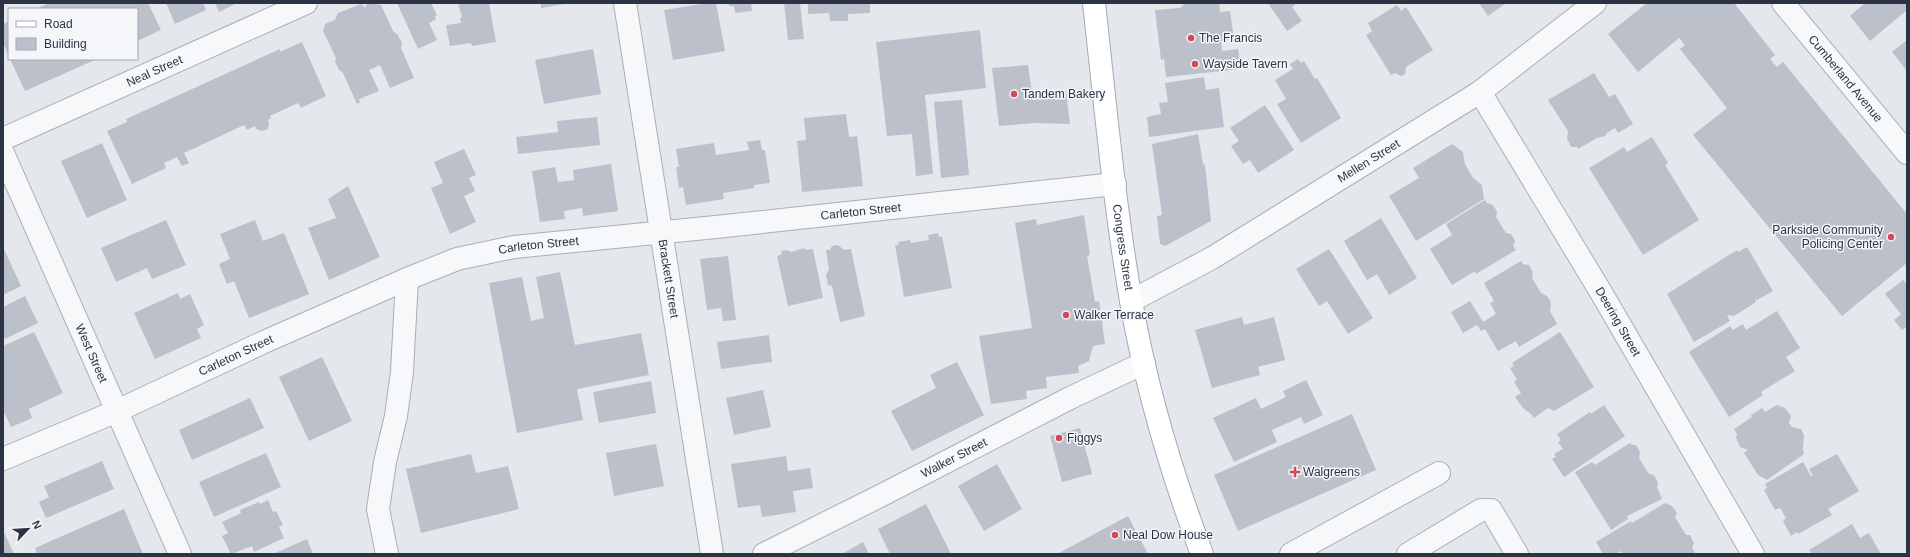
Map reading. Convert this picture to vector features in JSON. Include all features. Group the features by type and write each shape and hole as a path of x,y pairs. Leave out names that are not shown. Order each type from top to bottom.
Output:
{"main road":[{"name":"Congress Street","path":"1094,3 1115,184 1131,301 1144,363 1173,472 1202,554"}],"street":[{"name":"Neal Street","path":"3,139 306,3"},
{"name":"Brackett Street","path":"624,3 712,554"},
{"name":"Mellen Street","path":"1131,301 1212,258 1480,92 1595,3"},
{"name":"Cumberland Avenue","path":"1783,3 1907,153"},
{"name":"Deering Street","path":"1480,92 1602,294 1753,554"},
{"name":"West Street","path":"3,153 180,554"},
{"name":"Carleton Street","path":"3,459 117,411 264,342 407,278 457,259 514,247 1115,184"},
{"path":"387,554 378,509 385,462 396,416 402,372 407,278"},
{"name":"Walker Street","path":"764,554 1070,398 1144,363"},
{"path":"1291,554 1439,472"},
{"path":"1408,554 1481,510 1491,510 1517,554"}],"building":[{"path":"49,3 148,3 161,30 138,41 138,8 38,8"},
{"path":"166,3 203,3 206,10 175,24"},
{"path":"215,3 237,3 219,12"},
{"path":"371,3 381,5 393,31 397,34 402,43 401,48 414,78 390,88 380,65 369,70 379,91 359,99 360,102 357,104 343,73 339,70 335,62 336,58 323,31 325,24 335,20 338,13 361,4 365,8 366,5"},
{"path":"397,3 431,3 437,15 435,16 436,19 429,23 437,40 418,49"},
{"path":"458,3 489,3 496,42 472,46 471,43 450,46 446,25 461,23 460,18 462,17"},
{"path":"541,3 564,3 564,4 541,8"},
{"path":"716,3 725,51 673,60 664,10"},
{"path":"729,3 751,3 752,11 735,13 734,6 729,6"},
{"path":"784,3 800,3 804,39 788,40"},
{"path":"808,3 870,3 870,13 848,14 848,21 830,21 829,13 808,14"},
{"path":"1185,3 1219,3 1220,12 1230,11 1234,39 1221,41 1222,51 1238,49 1241,69 1166,77 1164,59 1161,60 1155,10 1180,8"},
{"path":"1268,3 1297,3 1292,7 1302,21 1287,31"},
{"path":"1479,3 1506,3 1488,16"},
{"path":"1647,3 1734,3 1775,55 1770,59 1777,67 1783,62 1907,214 1907,263 1842,316 1693,135 1727,108 1680,49 1685,45 1679,38 1638,72 1608,34"},
{"path":"1865,3 1907,3 1907,10 1870,41 1850,16"},
{"path":"1397,5 1401,11 1406,7 1433,50 1406,67 1405,74 1401,76 1395,73 1391,75 1366,35 1372,31 1368,23"},
{"path":"8,22 8,54 3,43 3,24"},
{"path":"980,30 986,88 925,95 933,174 916,176 912,134 887,136 876,42"},
{"path":"1907,40 1907,71 1892,52"},
{"path":"302,42 326,96 301,108 298,103 270,116 271,118 268,120 268,129 262,131 256,129 255,126 247,130 244,125 184,153 189,163 182,166 177,157 164,163 166,168 132,184 107,131 127,122 126,119 280,49 280,52"},
{"path":"593,49 601,94 544,104 535,60"},
{"path":"1298,59 1301,63 1304,61 1315,79 1317,78 1341,118 1301,143 1277,104 1286,99 1275,80 1293,69 1290,64"},
{"path":"10,60 95,60 25,91"},
{"name":"Tandem Bakery","path":"1028,65 1033,100 1066,91 1070,124 1036,123 999,126 992,68"},
{"path":"1594,73 1609,97 1615,94 1633,124 1618,133 1615,128 1605,136 1597,138 1578,149 1577,147 1571,147 1567,138 1568,131 1548,100"},
{"path":"1204,77 1206,90 1219,88 1224,127 1149,137 1147,117 1161,114 1159,103 1168,102 1165,83"},
{"path":"962,100 969,175 941,178 934,102"},
{"path":"1265,105 1294,150 1258,173 1250,160 1243,164 1231,146 1239,141 1230,128"},
{"path":"846,114 849,137 857,136 863,186 802,192 797,141 806,140 804,118"},
{"path":"597,117 600,145 518,154 516,137 558,132 557,121"},
{"path":"1198,134 1203,164 1205,165 1211,221 1165,246 1160,244 1157,216 1162,215 1152,144"},
{"path":"1652,137 1668,163 1665,165 1699,220 1643,255 1589,168 1624,147 1627,152"},
{"path":"760,140 762,150 765,150 770,183 754,185 754,188 723,193 724,199 686,205 683,187 679,188 676,167 679,167 676,149 714,143 716,155 749,150 747,142"},
{"path":"102,143 127,200 87,218 61,161"},
{"path":"1452,144 1463,152 1465,164 1473,178 1482,185 1484,199 1416,241 1389,196 1419,178 1413,168"},
{"path":"464,149 476,175 469,178 475,191 464,196 476,222 450,234 431,188 443,183 434,162"},
{"path":"611,164 618,211 583,216 582,208 564,211 565,219 540,222 532,171 555,167 558,182 574,180 573,170"},
{"path":"348,186 380,257 329,280 308,228 336,218 328,199"},
{"path":"1485,200 1487,203 1493,205 1497,212 1496,217 1506,233 1511,234 1515,241 1513,246 1516,250 1476,274 1475,271 1452,285 1430,249 1452,235 1446,224"},
{"name":"Walker Terrace","path":"1084,215 1090,255 1087,256 1095,302 1099,301 1105,344 1093,346 1089,361 1078,366 1079,373 1046,377 1047,388 1026,391 1027,399 991,404 979,336 1032,328 1015,223 1036,219 1037,225"},
{"path":"1381,218 1417,278 1389,295 1377,274 1367,280 1344,241"},
{"path":"166,220 186,265 152,279 147,268 116,282 101,248"},
{"path":"255,220 263,241 284,233 309,294 249,318 234,281 227,284 219,264 230,259 220,234"},
{"path":"938,233 939,237 942,236 952,288 904,297 895,245 899,245 898,242 910,240 911,243 929,240 928,235"},
{"path":"838,245 844,250 851,249 865,316 840,322 832,286 828,285 826,275 829,270 826,250 830,250 832,246"},
{"path":"3,247 21,286 3,295"},
{"path":"1747,247 1773,291 1757,300 1755,297 1756,302 1734,316 1727,315 1730,321 1694,342 1667,294 1737,250 1738,252"},
{"path":"804,248 806,250 813,249 823,298 788,306 777,256 781,255 782,251 787,250 791,252"},
{"path":"1329,249 1373,318 1348,334 1327,301 1319,306 1296,269"},
{"path":"728,256 736,320 723,321 721,308 707,310 700,259"},
{"path":"1521,261 1523,264 1529,265 1533,273 1532,278 1541,293 1547,296 1551,302 1550,311 1557,324 1519,347 1516,341 1498,351 1485,329 1481,331 1477,325 1463,333 1451,312 1470,301 1483,322 1496,314 1490,303 1494,301 1484,283"},
{"path":"560,272 575,345 641,333 649,375 577,389 583,420 517,433 489,283 522,277 531,321 544,318 536,277"},
{"path":"1903,280 1907,283 1907,326 1902,330 1894,320 1901,314 1885,294"},
{"path":"178,293 180,299 190,294 204,325 197,329 201,338 155,359 134,313"},
{"path":"25,296 38,323 5,339 3,334 3,307"},
{"path":"1777,311 1800,348 1786,357 1795,371 1761,392 1763,395 1729,417 1689,352 1730,326 1733,330 1743,324 1746,330"},
{"path":"1242,317 1244,325 1274,317 1285,360 1258,367 1260,375 1212,388 1195,330"},
{"path":"34,332 63,393 29,409 32,418 11,427 3,410 3,346"},
{"path":"1560,332 1594,387 1554,411 1548,408 1534,418 1523,408 1515,397 1521,393 1514,382 1517,380 1510,368 1514,366 1512,363"},
{"path":"769,335 772,362 721,369 717,342"},
{"path":"322,357 352,421 309,441 279,377"},
{"path":"957,362 984,415 912,451 891,411 936,388 930,375"},
{"path":"1306,380 1323,415 1304,424 1301,417 1272,430 1277,442 1234,462 1213,418 1256,398 1261,409 1286,397 1283,391"},
{"path":"651,381 656,413 599,423 593,392"},
{"path":"763,390 771,427 734,435 726,398"},
{"path":"250,398 264,428 192,460 179,430"},
{"path":"1604,405 1625,436 1564,477 1552,459 1556,457 1554,454 1563,449 1558,442 1561,440 1557,434 1590,412 1591,414"},
{"path":"1777,405 1785,408 1791,416 1789,423 1792,427 1801,429 1804,435 1804,454 1767,480 1758,475 1744,453 1748,450 1740,447 1736,438 1737,434 1734,429 1762,408 1765,412"},
{"name":"Walgreens","path":"1352,414 1376,470 1238,531 1214,475"},
{"path":"1080,428 1092,474 1062,482 1050,436"},
{"path":"1630,443 1632,445 1636,445 1640,452 1639,458 1649,474 1654,475 1658,483 1657,487 1662,499 1627,516 1628,519 1611,530 1575,472 1592,462 1595,465"},
{"path":"656,444 664,486 614,496 606,453"},
{"path":"266,453 281,487 214,517 199,482"},
{"path":"471,454 476,473 508,466 519,509 421,533 406,469"},
{"path":"1837,454 1859,491 1828,509 1832,515 1798,534 1797,532 1791,536 1783,521 1786,518 1780,508 1775,510 1764,490 1767,488 1765,484 1803,462 1811,476 1813,475 1809,469"},
{"path":"786,456 788,471 810,468 813,488 793,491 796,512 762,517 760,505 738,508 731,464"},
{"path":"102,461 114,489 46,518 39,502 49,497 44,486"},
{"path":"997,464 1022,509 984,531 958,486"},
{"path":"268,500 273,512 276,511 283,525 279,527 284,538 254,552 252,546 231,554 222,536 228,533 222,522 241,513 240,510"},
{"path":"1665,503 1672,506 1677,513 1675,517 1686,535 1690,535 1694,543 1692,548 1696,554 1623,554 1621,551 1616,554 1603,554 1596,542"},
{"path":"926,504 951,554 890,554 878,529"},
{"path":"124,509 143,554 37,554 35,548"},
{"name":"Neal Dow House","path":"1128,516 1148,554 1057,554"},
{"path":"1852,524 1860,538 1869,533 1881,554 1812,554 1809,550"},
{"path":"3,530 14,554 3,554"},
{"path":"307,539 313,554 273,554"},
{"path":"863,542 869,554 842,554"}],"place":[{"name":"The Francis","path":"1191,38"},
{"name":"Wayside Tavern","path":"1195,64"},
{"name":"Tandem Bakery","path":"1014,94"},
{"name":"Parkside Community Policing Center","path":"1891,237"},
{"name":"Walker Terrace","path":"1066,315"},
{"name":"Figgys","path":"1059,438"},
{"name":"Walgreens","path":"1295,472"},
{"name":"Neal Dow House","path":"1115,535"}]}
